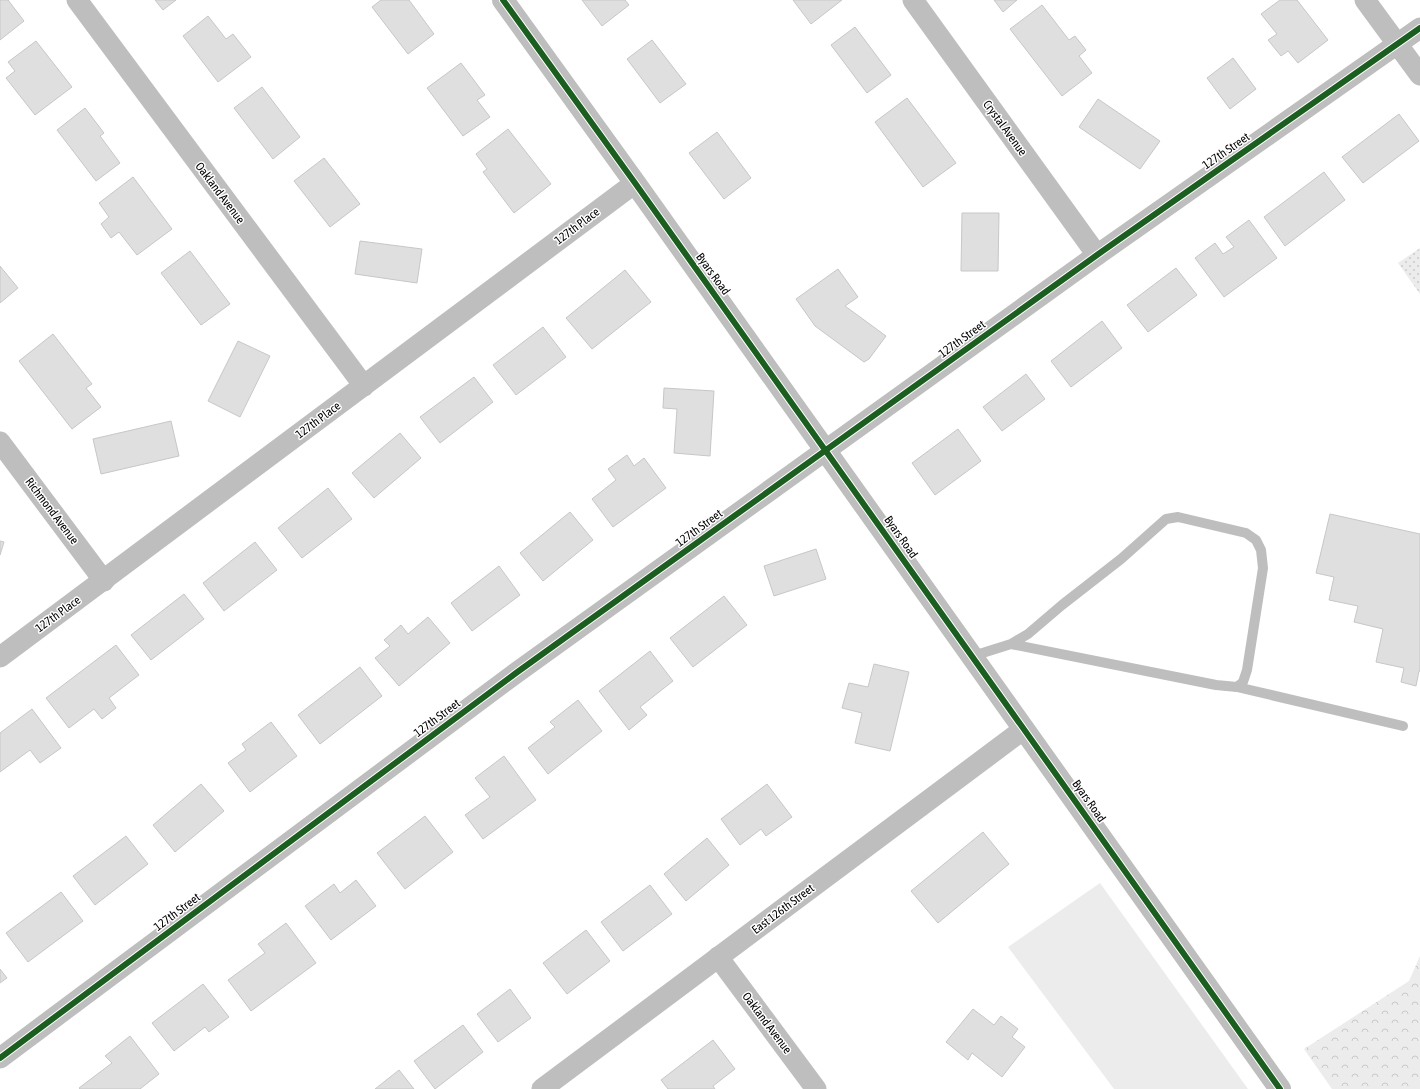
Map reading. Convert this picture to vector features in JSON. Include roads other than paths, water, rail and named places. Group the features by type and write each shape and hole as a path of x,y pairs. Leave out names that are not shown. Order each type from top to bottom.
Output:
{"street":[{"name":"Oakland Avenue","path":"77,0 364,386"},
{"name":"Byars Road","path":"503,0 826,450 1280,1089"},
{"name":"Crystal Avenue","path":"913,0 1097,256"},
{"path":"1365,0 1420,75"},
{"name":"127th Street","path":"0,1058 510,678 1097,256 1420,28"},
{"name":"127th Place","path":"0,657 104,581 635,183"},
{"name":"Richmond Avenue","path":"0,442 104,581"},
{"name":"East 126th Street","path":"542,1089 1024,729"},
{"name":"Oakland Avenue","path":"718,957 816,1089"}],"lane":[{"path":"972,656 1012,644 1028,634 1062,605 1121,559 1166,519 1178,517 1246,533 1256,540 1261,550 1263,568 1248,662 1243,682 1237,687"},
{"path":"1012,644 1216,685 1237,687 1403,726"}]}
